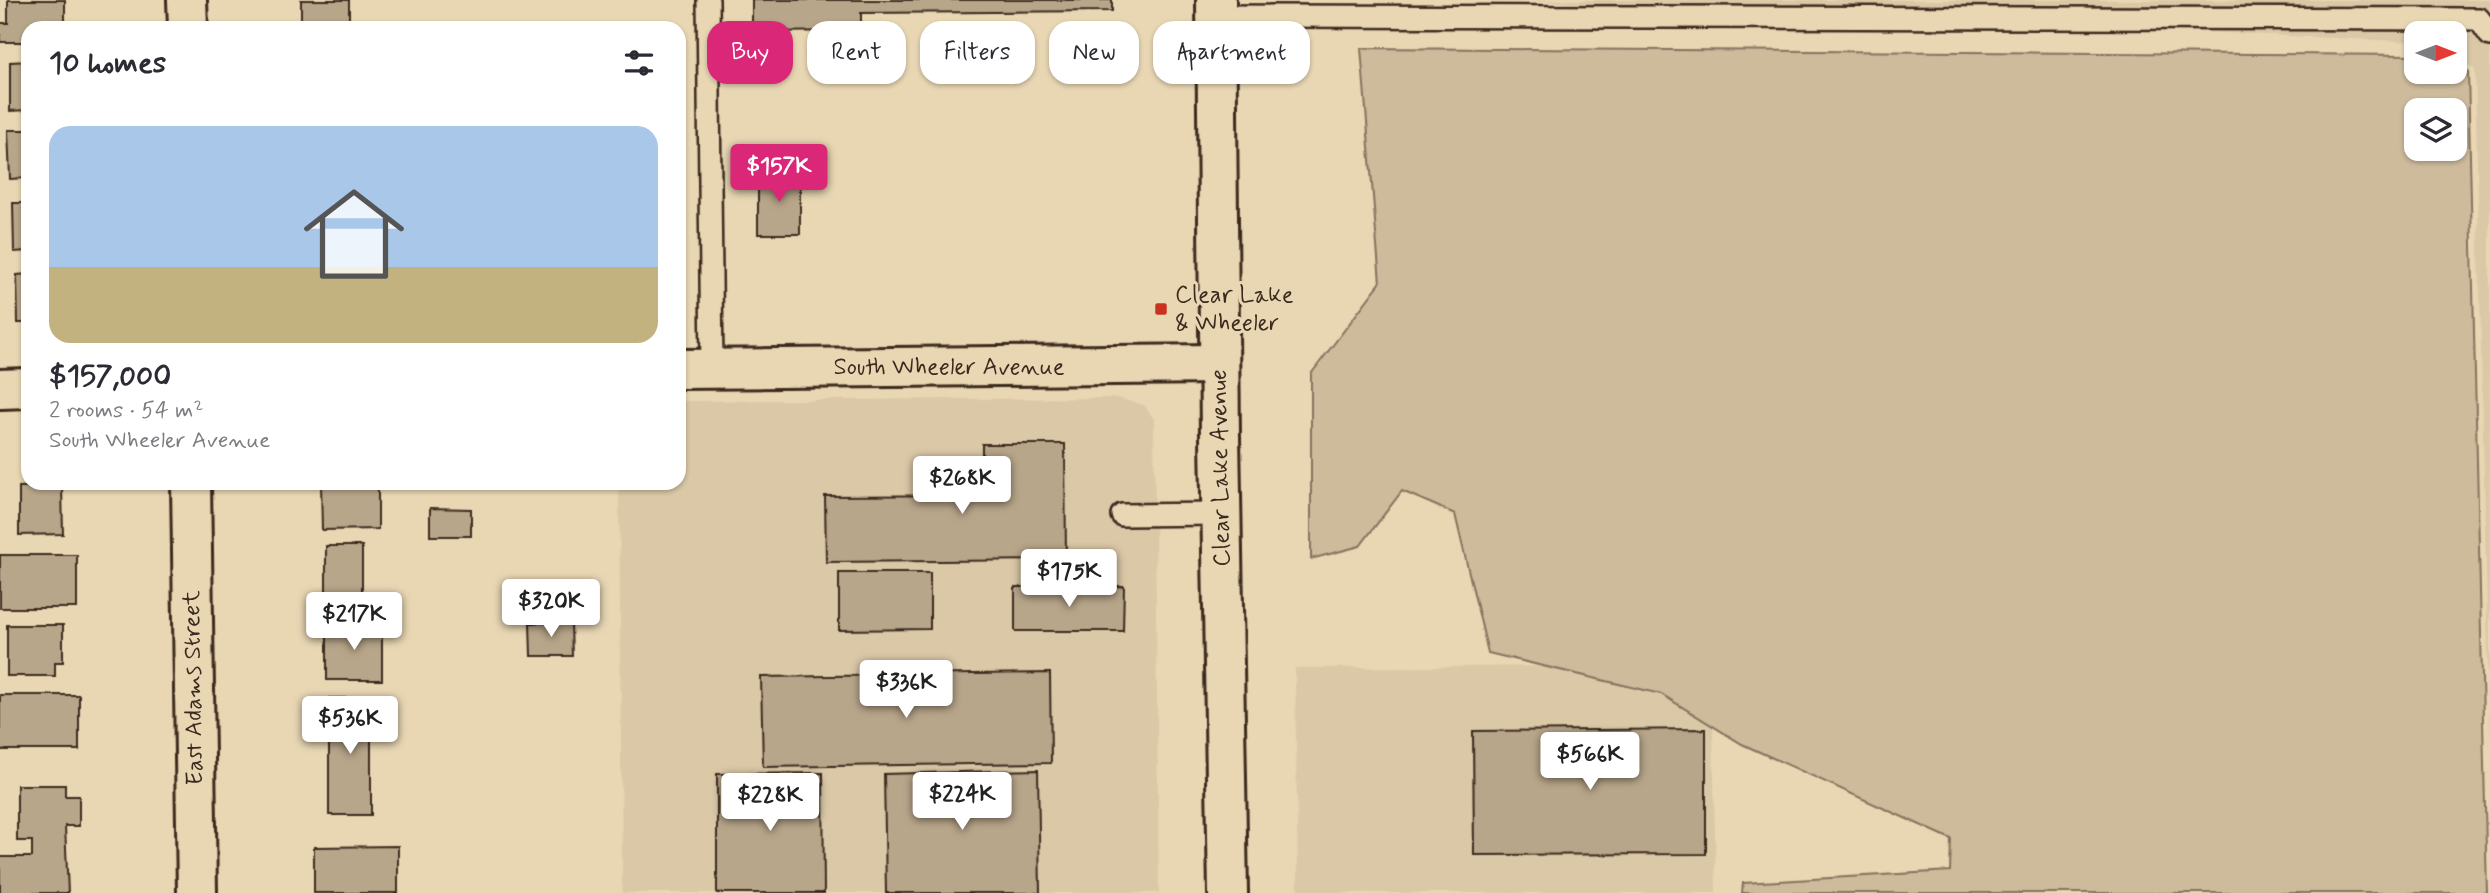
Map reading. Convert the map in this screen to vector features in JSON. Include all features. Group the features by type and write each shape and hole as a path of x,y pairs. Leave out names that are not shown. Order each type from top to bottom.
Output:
{"street":[{"path":"187,0 188,21"},
{"name":"Clear Lake Avenue","path":"1216,8 1227,893"},
{"name":"South Wheeler Avenue","path":"696,369 1219,364"},
{"path":"0,389 21,388"},
{"name":"East Adams Street","path":"191,490 197,893"}],"lane":[{"path":"696,369 708,0"},
{"path":"1216,8 2479,19 2490,35"},
{"path":"1122,515 1222,514"}],"shaded area":[{"path":"1521,0 2490,0 2490,751 2475,70 2468,65 2468,21 2404,21 2404,41"},
{"path":"1361,48 2404,55 2404,84 2468,84 2468,71 2487,893 1742,893 1743,883 1950,871 1951,839 1742,744 1661,694 1488,653 1455,514 1402,491 1360,546 1311,559 1311,374 1380,283"},
{"path":"1117,398 1144,405 1154,419 1159,893 622,893 619,490 686,490 686,401"},
{"path":"1712,665 1716,893 1298,893 1295,668"}],"building":[{"path":"8,0 65,0 65,21 21,21 21,42 0,42 0,23 8,23"},
{"path":"301,0 349,0 349,21 301,21"},
{"path":"752,0 1112,0 1112,11 861,13 861,21 807,21 807,31 793,32 793,21 752,21"},
{"path":"21,61 21,110 10,111 10,62"},
{"path":"8,130 21,130 21,178 10,179"},
{"path":"758,175 800,175 800,234 758,234"},
{"path":"13,203 21,203 21,252 14,252"},
{"path":"17,275 21,275 21,323 18,323"},
{"path":"982,444 1065,444 1066,560 826,562 825,496 982,495"},
{"path":"19,487 21,490 62,490 63,534 19,535"},
{"path":"321,490 378,490 378,529 322,530"},
{"path":"430,508 471,509 471,536 430,536"},
{"path":"326,546 362,546 362,595 326,595"},
{"path":"0,555 77,555 77,608 0,608"},
{"path":"839,573 930,573 930,629 839,630"},
{"path":"1124,586 1123,631 1015,631 1015,587"},
{"path":"530,623 571,623 572,656 531,656"},
{"path":"7,625 63,625 63,662 55,662 55,676 7,676"},
{"path":"327,625 382,625 382,680 327,680"},
{"path":"1050,673 1051,763 763,767 761,677"},
{"path":"0,695 79,695 79,750 0,750"},
{"path":"329,698 371,698 371,815 329,815"},
{"path":"1706,729 1706,854 1474,855 1473,731"},
{"path":"1038,770 1040,893 886,893 884,774"},
{"path":"823,773 824,893 717,893 717,774"},
{"path":"17,785 65,785 65,796 79,796 79,826 65,826 68,893 0,893 0,857 32,857 32,841 17,841"},
{"path":"398,846 398,893 314,893 314,847"}],"place":[{"name":"Clear Lake & Wheeler","path":"1161,309"}]}
